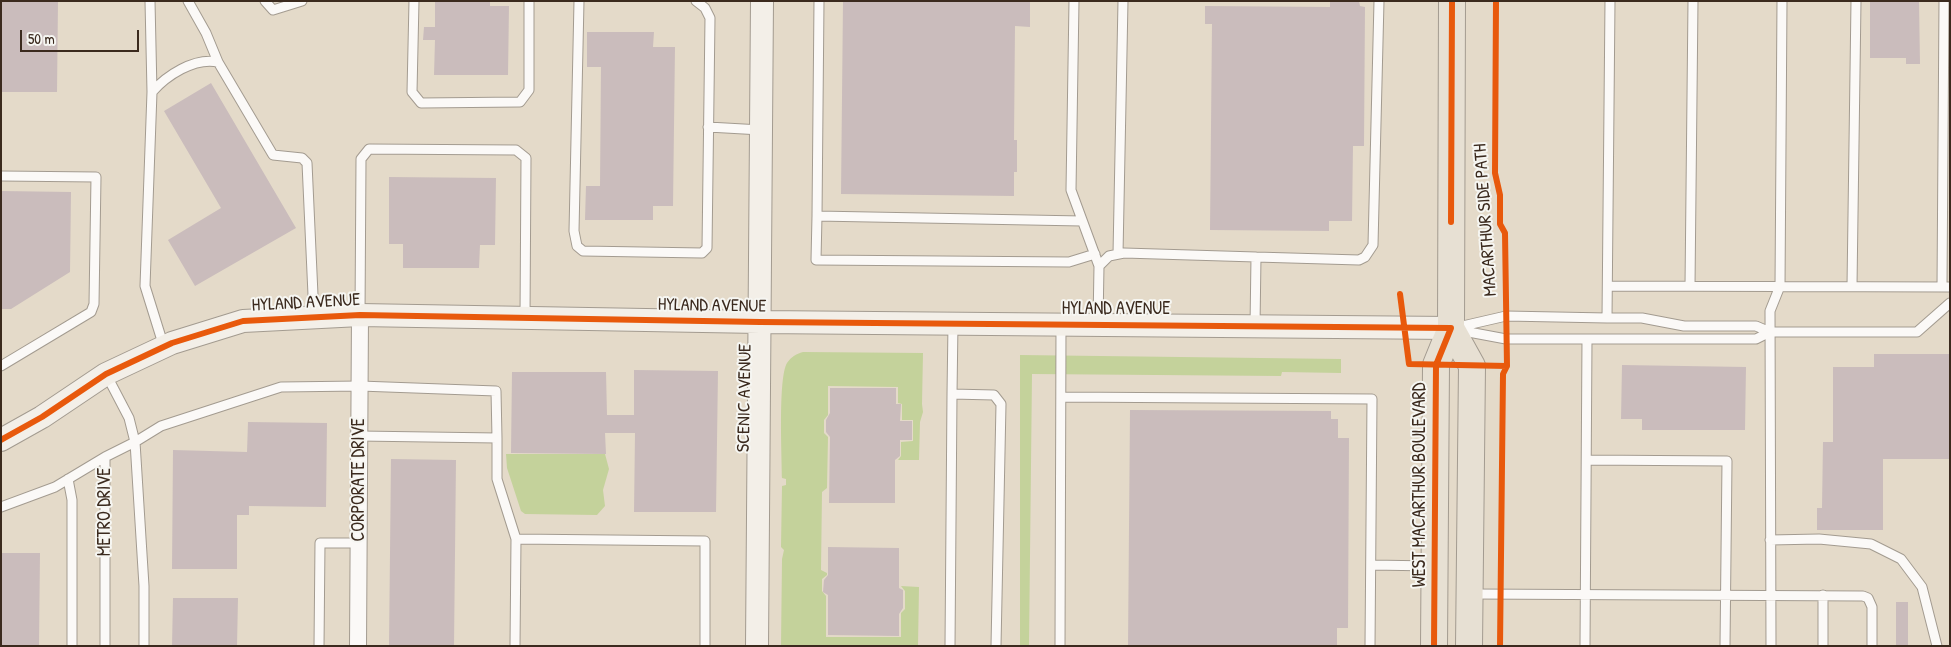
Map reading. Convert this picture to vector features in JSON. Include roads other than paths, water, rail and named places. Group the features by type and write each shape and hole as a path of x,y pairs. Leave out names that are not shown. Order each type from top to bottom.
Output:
{"main road":[{"name":"WEST MACARTHUR BOULEVARD","path":"1434,646 1436,365 1451,328 1452,1"},
{"name":"WEST MACARTHUR BOULEVARD","path":"1451,328 1472,366 1469,646"}],"street":[{"name":"SCENIC AVENUE","path":"757,646 762,1"},
{"name":"HYLAND AVENUE","path":"1,440 42,418 106,374 164,347 243,321 360,315 760,322 1451,328"},
{"name":"CORPORATE DRIVE","path":"358,646 360,315"}],"lane":[{"path":"150,1 152,92 145,286 164,347"},
{"path":"188,1 206,33 218,62 273,155 302,158 307,163 314,318"},
{"path":"264,1 273,10 302,1"},
{"path":"414,1 412,92 421,103 520,102 529,90 529,1"},
{"path":"579,1 574,231 577,246 584,251 702,253 707,248 710,18 705,8 696,1"},
{"path":"820,1 816,260 1068,262 1095,254"},
{"path":"1074,1 1070,190 1099,266 1098,324"},
{"path":"1118,254 1123,1"},
{"path":"1099,266 1109,256 1118,254 1359,260 1365,258 1373,245 1379,1"},
{"path":"1607,318 1610,1"},
{"path":"1690,286 1693,1"},
{"path":"1771,646 1770,311 1780,286 1782,1"},
{"path":"1852,286 1856,1"},
{"path":"1608,286 1946,286 1944,1"},
{"path":"152,92 164,79 180,69 210,60 218,62"},
{"path":"708,127 760,130"},
{"path":"360,315 361,159 369,149 516,150 526,158 524,317"},
{"path":"1,176 96,177 94,304 91,312 1,366"},
{"path":"816,216 1082,221"},
{"path":"1255,326 1256,257"},
{"path":"1451,328 1506,316 1642,318 1684,326 1756,326 1770,332 1917,332 1950,303"},
{"path":"950,646 953,323"},
{"path":"1060,646 1061,324"},
{"path":"1451,328 1506,339 1756,339 1770,332"},
{"path":"1586,646 1587,339"},
{"path":"106,374 129,418 135,442 144,586 144,646"},
{"name":"METRO DRIVE","path":"105,646 105,457 162,426 281,387 360,386 496,390 497,438"},
{"path":"952,394 994,395 1001,404 996,646"},
{"path":"1061,397 1372,399 1370,646"},
{"path":"359,436 497,438 497,478 516,539 515,646"},
{"path":"1,507 55,487 105,457"},
{"path":"1587,460 1727,461 1725,646"},
{"path":"68,479 72,500 72,646"},
{"path":"516,539 705,541 705,646"},
{"path":"1770,540 1819,539 1871,544 1901,559 1922,588 1937,646"},
{"path":"320,646 320,543 359,542"},
{"path":"1371,565 1434,566"},
{"path":"1470,594 1857,596 1868,598 1872,607 1872,646"},
{"path":"1822,595 1823,646"}]}
